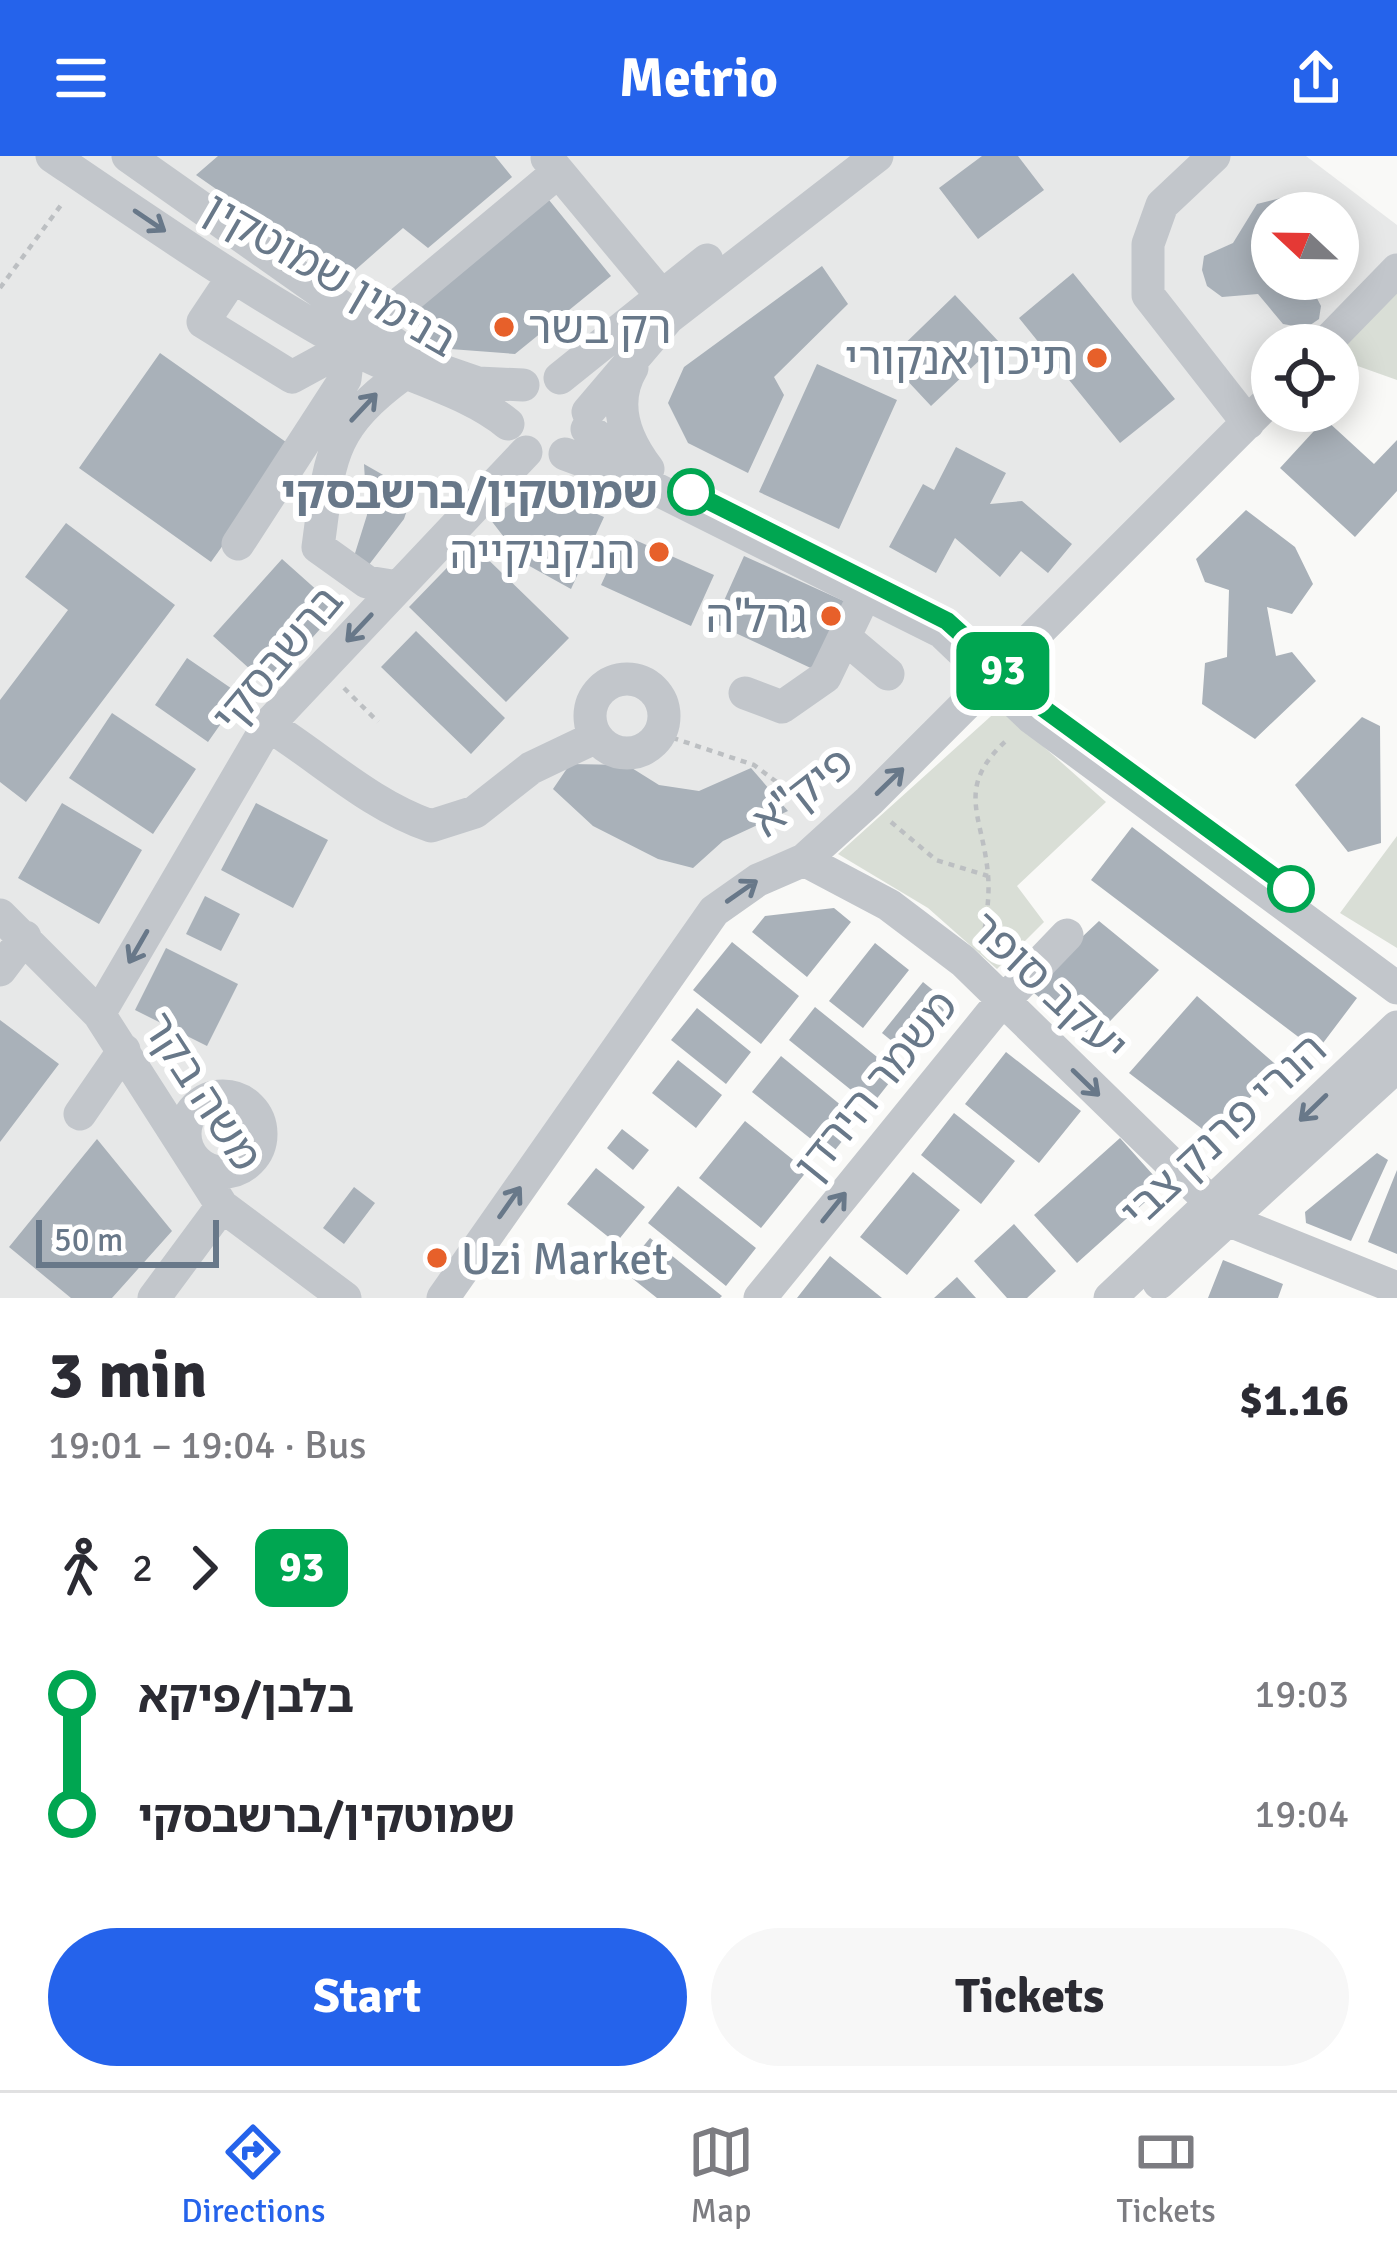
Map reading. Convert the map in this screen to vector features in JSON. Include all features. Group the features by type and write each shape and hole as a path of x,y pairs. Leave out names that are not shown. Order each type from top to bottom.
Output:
{"street":[{"name":"בנימין שמוטקין","path":"52,156 233,277 454,377 523,385"},
{"path":"1214,156 1162,205 1148,244 1148,295 1248,423"},
{"path":"560,378 664,307 856,160"},
{"name":"בנימין שמוטקין","path":"150,161 402,375 484,407 517,438"},
{"path":"233,277 203,322 292,377 359,335 552,164 664,307"},
{"path":"1344,324 1397,270"},
{"path":"580,432 582,395 560,378 541,377 523,385 510,402 517,438 545,458 580,432 664,307"},
{"path":"649,470 632,448 620,409 628,374 664,307"},
{"path":"238,544 345,379 359,335"},
{"path":"398,586 367,582 318,547 331,452 362,404 402,375"},
{"name":"פיק\"א","path":"443,1298 714,911 758,880 804,860 998,676 1251,420"},
{"path":"580,432 947,621 1032,718 1397,988"},
{"path":"580,432 646,484 942,632 1397,966"},
{"name":"ברשבסקי","path":"99,1014 268,725 398,586 517,438"},
{"path":"745,693 782,707 825,677 865,594"},
{"path":"844,637 888,674"},
{"path":"630,678 660,697 664,709 661,734 644,750 629,754 604,746 596,737 592,702 608,684 630,678"},
{"path":"268,725 334,766 376,802 430,826 475,812 532,768 596,737"},
{"name":"יעקב סופר","path":"804,860 889,905 963,961 1222,1213"},
{"path":"0,970 13,926"},
{"name":"משה בקר","path":"13,926 99,1014 222,1206 345,1298"},
{"name":"משמר הירדן","path":"760,1298 1001,1002 1067,935"},
{"name":"הנרי פרנק צבי","path":"1142,1298 1397,1027"},
{"path":"80,1114 124,1050"},
{"name":"הנרי פרנק צבי","path":"1110,1298 1222,1213 1397,1066"},
{"path":"154,1298 222,1206"},
{"path":"1222,1213 1397,1288"}],"path":[{"path":"0,289 82,176"},
{"path":"322,667 379,722"},
{"path":"963,961 983,945 988,876 972,796 977,776 994,751 1032,718"},
{"path":"661,734 754,765 800,796 835,831"},
{"path":"869,800 936,860 988,876"}],"shaded area":[{"path":"0,156 1306,156 1353,192 1251,192 1251,300 1359,300 1359,196 1397,225 1397,269 1342,324 1251,324 1251,415 804,860 714,911 443,1298 0,1298"},
{"path":"1397,290 1397,380 1359,366 1359,327"},
{"path":"1000,708 1106,802 1017,886 1044,922 997,969 928,908 838,854"},
{"path":"1397,836 1397,948 1340,913"}],"building":[{"path":"218,156 495,156 512,177 428,248 403,228 345,279 196,175"},
{"path":"982,156 1018,156 1044,190 978,239 939,188"},
{"path":"549,200 611,276 515,354 437,348 405,312"},
{"path":"1251,214 1251,295 1222,297 1207,286 1204,256 1233,243"},
{"path":"822,266 848,304 774,377 784,395 748,473 688,443 668,403 684,367"},
{"name":"תיכון אנקורי","path":"1073,273 1175,399 1120,443 1019,318"},
{"path":"955,295 999,342 931,406 888,360"},
{"path":"1263,300 1318,300 1319,319 1312,324 1283,324"},
{"path":"160,353 293,447 211,562 79,468"},
{"path":"817,364 897,400 839,529 759,492"},
{"path":"1313,432 1339,432 1374,464 1397,440 1397,491 1355,537 1280,468"},
{"path":"956,447 1006,473 990,504 1022,501 1072,544 1048,573 1021,551 1000,577 955,538 936,573 889,547 923,484 934,490"},
{"path":"364,464 413,492 404,519 368,566 351,566 367,515"},
{"path":"534,487 604,517 571,589 524,563 490,519"},
{"path":"1246,510 1295,547 1313,584 1292,614 1267,607 1276,656 1292,652 1316,681 1255,739 1202,704 1205,663 1227,657 1229,590 1205,582 1196,559"},
{"path":"66,523 175,605 26,802 0,782 0,700 68,610 25,577"},
{"path":"624,535 714,575 691,626 601,585"},
{"path":"471,543 569,638 506,702 409,607"},
{"path":"744,556 846,602 815,670 714,623"},
{"path":"282,559 338,609 269,686 213,636"},
{"path":"416,631 505,718 471,754 381,667"},
{"path":"187,658 241,695 208,742 155,705"},
{"path":"112,713 196,769 153,834 69,778"},
{"path":"1362,717 1380,726 1381,843 1348,852 1295,785"},
{"path":"570,764 627,765 659,785 699,791 751,768 788,811 723,841 693,868 658,859 593,826 553,789"},
{"path":"62,803 142,850 99,924 18,878"},
{"path":"256,803 328,840 293,908 221,870"},
{"path":"1132,827 1357,998 1317,1051 1091,880"},
{"path":"205,896 240,914 221,951 186,934"},
{"path":"834,908 851,922 807,977 752,932 765,916"},
{"path":"1099,921 1159,970 1091,1041 1028,988"},
{"path":"732,942 799,996 761,1044 693,990"},
{"path":"875,943 909,970 863,1028 829,1001"},
{"path":"166,948 238,984 207,1046 135,1010"},
{"path":"923,982 955,1008 914,1059 882,1033"},
{"path":"1197,996 1281,1069 1210,1135 1129,1073"},
{"path":"815,1007 897,1073 871,1106 789,1040"},
{"path":"697,1008 751,1052 726,1084 671,1040"},
{"path":"0,1020 59,1064 0,1142"},
{"path":"1006,1052 1081,1111 1039,1163 965,1104"},
{"path":"781,1056 859,1120 831,1155 752,1092"},
{"path":"678,1060 722,1095 696,1128 652,1093"},
{"path":"954,1113 1015,1161 981,1204 921,1155"},
{"path":"745,1121 807,1171 761,1228 699,1178"},
{"path":"622,1129 649,1150 633,1170 607,1148"},
{"path":"1120,1138 1163,1186 1077,1263 1034,1215"},
{"path":"97,1139 172,1231 112,1298 71,1298 9,1247"},
{"path":"1377,1153 1388,1160 1351,1241 1306,1223 1305,1212"},
{"path":"596,1168 645,1207 616,1243 567,1204"},
{"path":"1397,1170 1397,1254 1368,1242"},
{"path":"913,1172 960,1210 907,1275 860,1237"},
{"path":"678,1186 756,1248 726,1286 648,1223"},
{"path":"354,1187 375,1203 344,1244 323,1228"},
{"path":"1014,1224 1056,1271 1027,1298 1007,1298 974,1261"},
{"path":"650,1238 722,1296 657,1298 623,1271"},
{"path":"830,1256 882,1298 797,1298"},
{"path":"1223,1260 1283,1284 1278,1298 1208,1298"},
{"path":"957,1277 976,1298 934,1298"}],"bus line":[{"name":"93","path":"691,492 947,621 1043,708 1291,889"}],"place":[{"name":"רק בשר","path":"504,327"},
{"name":"תיכון אנקורי","path":"1097,358"},
{"name":"שמוטקין/ברשבסקי","path":"691,492"},
{"name":"הנקניקייה","path":"659,552"},
{"name":"גרל'ה","path":"831,616"},
{"name":"Uzi Market","path":"437,1258"}]}
